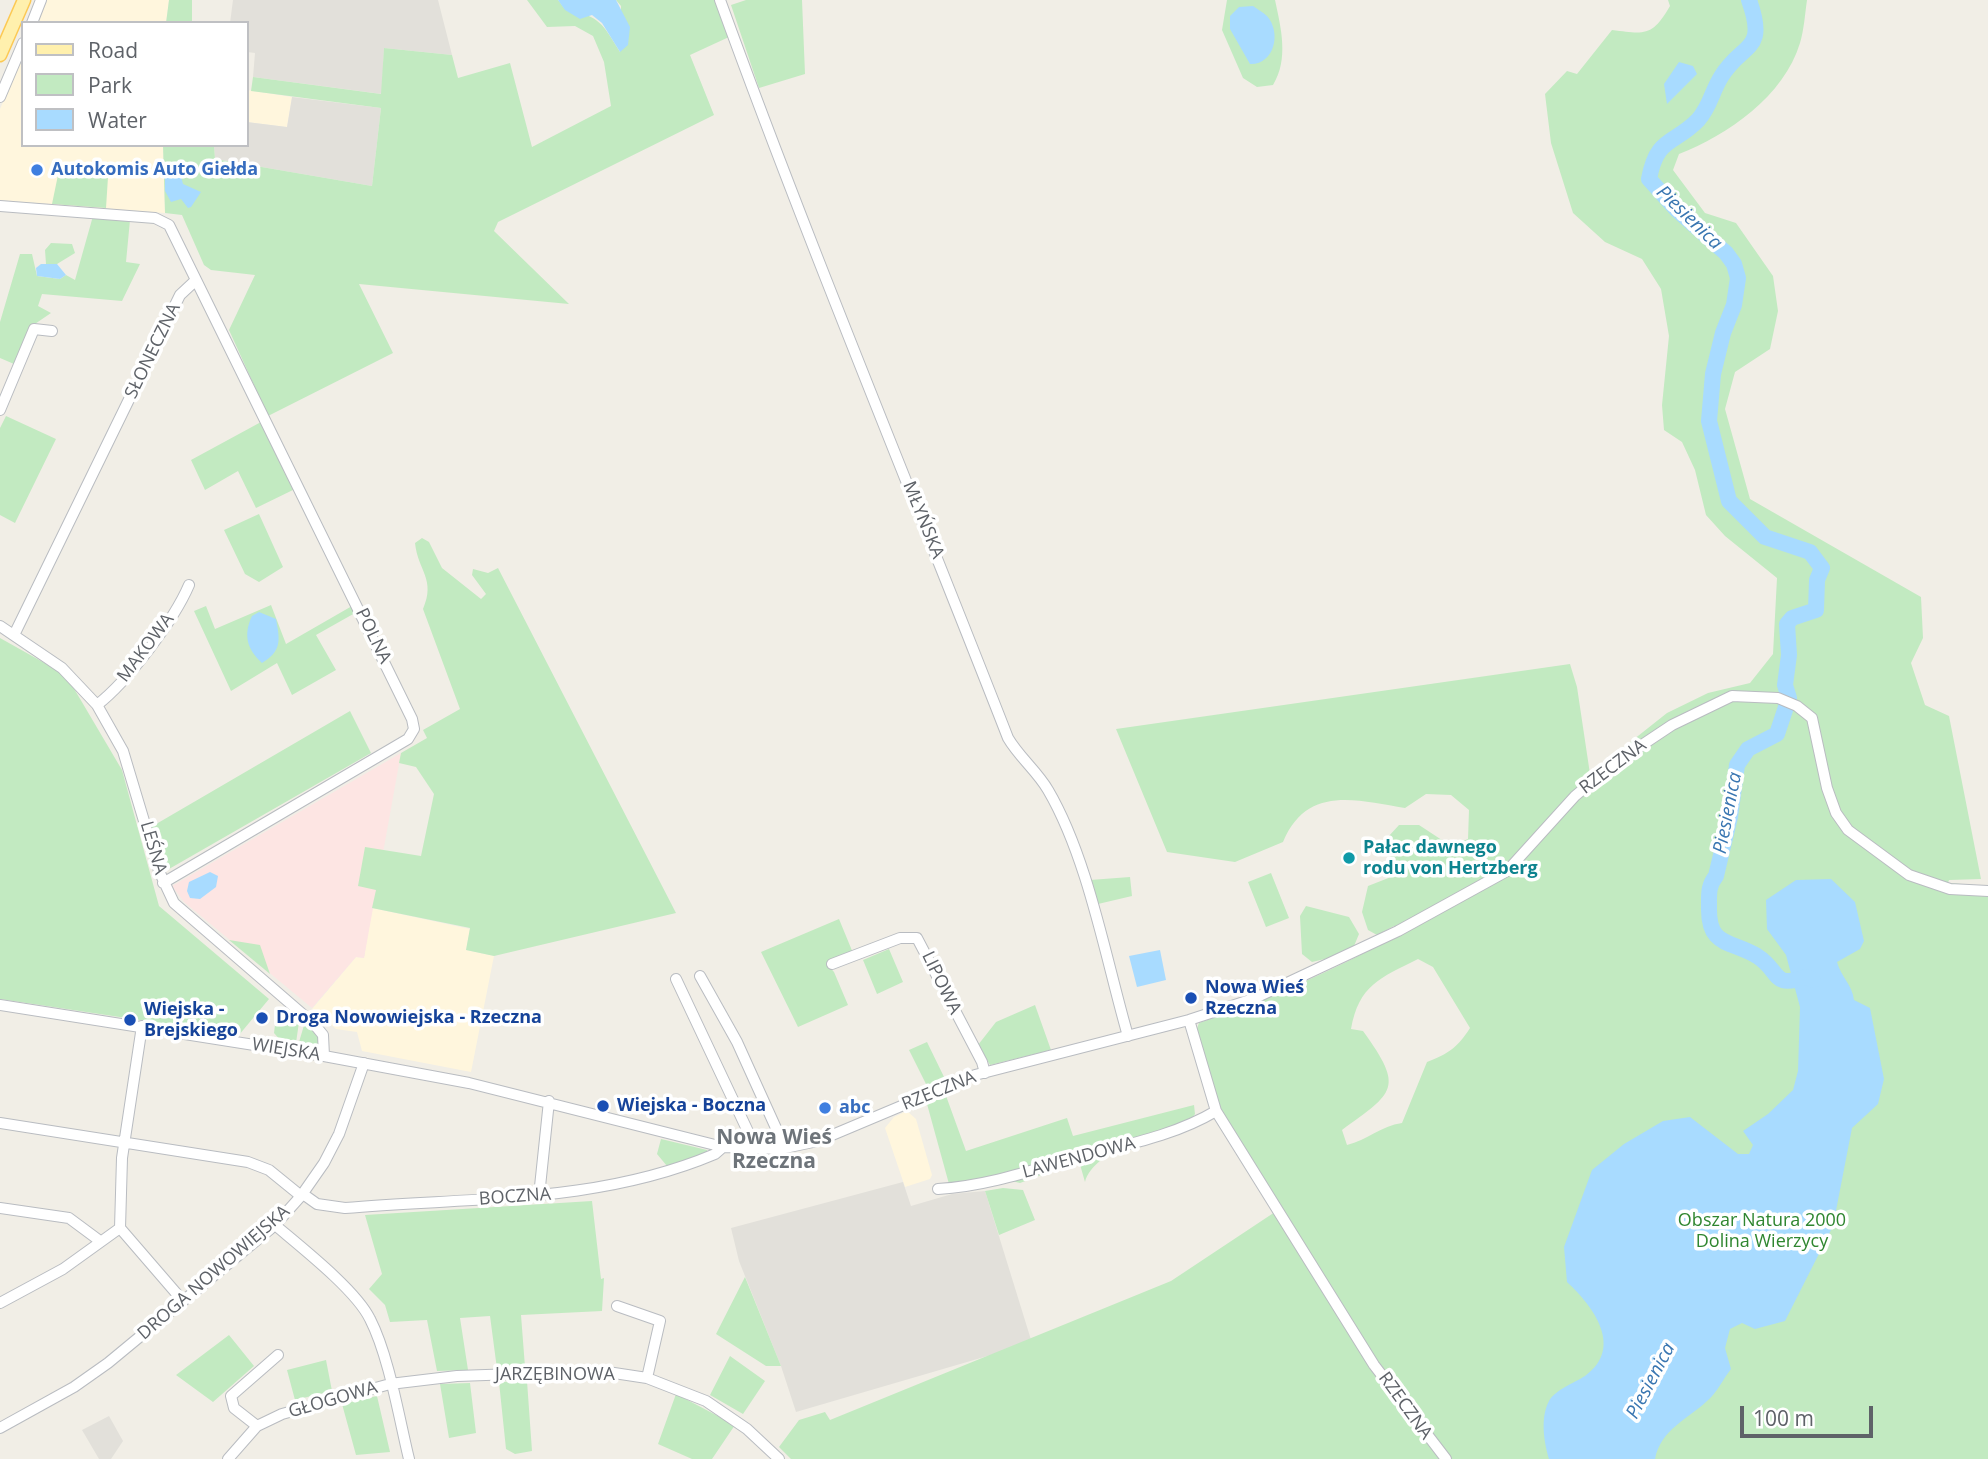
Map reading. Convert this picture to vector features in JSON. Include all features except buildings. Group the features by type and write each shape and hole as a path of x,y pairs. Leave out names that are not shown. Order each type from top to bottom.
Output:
{"main road":[{"path":"0,55 24,0"}],"street":[{"path":"33,21 41,0"},
{"name":"MŁYŃSKA","path":"720,0 814,254 857,351 1008,738 1048,789 1059,812 1103,940 1128,1036"},
{"path":"0,97 21,48"},
{"path":"0,206 159,219 169,225 178,237 195,281"},
{"name":"SŁONECZNA","path":"14,635 180,295 195,281"},
{"name":"POLNA","path":"163,883 408,739 414,729 364,618 211,306 195,281"},
{"path":"0,410 34,328 52,331"},
{"name":"MAKOWA","path":"97,705 123,681 143,655 189,585"},
{"name":"LEŚNA","path":"0,626 62,668 97,705 123,751 163,883 184,915 314,1024 323,1035 324,1056"},
{"name":"RZECZNA","path":"364,1063 549,1101 723,1147 751,1150 785,1148 832,1136 985,1073 1189,1020 1244,1002 1398,931 1507,870 1575,796 1612,765 1672,725 1732,696 1777,698 1797,706 1812,718 1827,788 1836,813 1848,830 1909,875 1950,889 1988,891"},
{"name":"LIPOWA","path":"832,964 900,938 917,938 982,1062 985,1073"},
{"path":"700,976 737,1042 785,1148"},
{"path":"676,979 752,1140 751,1150"},
{"name":"WIEJSKA","path":"0,1005 364,1063"},
{"name":"RZECZNA","path":"1189,1020 1216,1111 1374,1365 1446,1459"},
{"path":"142,1026 124,1143 120,1228 183,1301"},
{"name":"DROGA NOWOWIEJSKA","path":"0,1428 91,1375 275,1225 302,1195 339,1134 364,1063"},
{"path":"539,1196 549,1101"},
{"name":"LAWENDOWA","path":"938,1189 1002,1180 1138,1142 1196,1123 1216,1111"},
{"name":"BOCZNA","path":"0,1123 255,1164 317,1204 345,1208 539,1196 634,1182 702,1160 723,1147"},
{"path":"0,1208 69,1218 100,1241"},
{"path":"275,1225 361,1305 375,1331 409,1459"},
{"path":"0,1303 63,1269 120,1228"},
{"path":"617,1306 660,1321 647,1378"},
{"path":"228,1459 257,1426 234,1408 231,1396 278,1355"},
{"name":"JARZĘBINOWA","path":"390,1384 457,1376 552,1372 601,1371 647,1378 686,1392 725,1412 779,1459"},
{"name":"GŁOGOWA","path":"257,1426 292,1410 390,1384"}],"shaded area":[{"path":"47,0 169,0 166,21 38,21"},
{"path":"233,0 438,0 452,55 384,48 382,94 253,77 255,53 248,52 248,21 230,21"},
{"path":"21,60 21,147 163,147 165,213 0,200 0,109"},
{"path":"248,90 292,97 287,127 248,122"},
{"path":"292,97 381,108 372,186 215,159 214,147 248,147 248,122 287,127"},
{"path":"401,753 364,958 356,957 312,1008 184,902 172,886"},
{"path":"372,908 470,929 466,950 494,956 471,1072 362,1051 357,1032 336,1029 312,1009 356,957 364,958"},
{"path":"907,1111 916,1119 932,1175 930,1179 905,1187 885,1128 894,1117"},
{"path":"903,1182 911,1206 952,1194 985,1191 1032,1343 796,1412 781,1366 739,1261 731,1228"},
{"path":"109,1416 123,1441 111,1459 99,1459 82,1430"}],"green space":[{"path":"169,0 192,0 192,21 166,21"},
{"path":"527,0 558,0 566,10 593,18 604,28 620,52 621,6 616,0 715,0 729,37 690,55 714,115 498,222 494,231 569,304 359,284 393,353 268,416 229,330 255,275 211,270 204,265 182,215 165,213 163,147 214,147 215,159 372,186 381,108 251,91 253,77 381,94 384,48 452,55 458,78 510,63 532,147 611,106 604,62 593,36 575,26 547,27"},
{"path":"746,0 802,0 805,74 759,88 731,5"},
{"path":"1227,0 1275,0 1282,54 1281,65 1273,85 1257,87 1243,78 1222,30"},
{"name":"Obszar Natura 2000 Dolina Wierzycy","path":"1668,0 1807,0 1800,43 1781,80 1768,96 1735,125 1679,154 1673,170 1705,213 1736,223 1773,276 1778,311 1770,349 1735,372 1725,409 1750,499 1921,597 1923,638 1911,663 1925,705 1949,716 1981,879 1949,880 1948,883 1988,886 1988,1459 791,1459 779,1447 799,1420 825,1412 830,1420 1171,1281 1278,1210 1220,1112 1196,1031 1199,1023 1301,983 1398,935 1394,926 1377,935 1368,930 1362,912 1368,886 1391,877 1388,837 1399,825 1419,825 1451,846 1468,839 1469,810 1451,795 1426,794 1405,808 1351,800 1319,804 1305,812 1293,824 1283,842 1235,862 1167,852 1116,729 1570,664 1577,687 1590,774 1667,713 1708,693 1750,683 1773,654 1777,578 1725,536 1706,515 1695,470 1682,442 1664,430 1662,405 1669,336 1661,289 1642,259 1605,242 1573,213 1551,143 1545,94 1567,71 1577,74 1612,30 1647,31 1658,23 1670,6","holes":["1418,959 1433,967 1470,1028 1452,1049 1427,1062 1402,1123 1347,1145 1342,1130 1383,1097 1389,1078 1385,1066 1363,1031 1351,1029 1360,1002 1382,978"]},
{"path":"58,175 108,177 106,208 52,204"},
{"path":"93,216 130,220 126,262 140,264 122,301 42,294 38,306 51,313 29,328 14,364 0,358 0,322 20,254 32,254 37,276 60,279 66,275 75,280"},
{"path":"51,243 72,244 75,253 57,264 46,264 45,250"},
{"path":"6,416 56,439 15,523 0,515 0,428"},
{"path":"261,422 295,489 256,508 238,471 205,490 191,460"},
{"path":"259,514 283,567 259,582 245,574 224,530"},
{"path":"422,538 429,542 442,568 481,599 486,594 472,575 473,569 488,573 498,568 676,913 494,956 466,950 470,928 372,908 376,890 358,886 365,847 421,856 434,794 416,767 399,763 401,753 427,738 423,730 460,709 423,609 428,590 415,543"},
{"path":"271,605 286,644 352,606 355,613 316,635 336,670 292,695 277,663 231,691 194,611 206,606 215,629"},
{"path":"0,638 66,675 122,770 159,906 269,999 239,1035 0,999"},
{"path":"350,711 371,753 169,869 163,868 151,827"},
{"path":"1271,873 1289,918 1266,927 1248,882"},
{"path":"1130,877 1132,896 1098,904 1090,880"},
{"path":"1306,906 1349,917 1359,934 1354,946 1329,958 1312,962 1302,954 1300,916"},
{"path":"839,919 853,953 827,964 834,972 848,1005 798,1027 761,952"},
{"path":"229,940 260,945 270,974"},
{"path":"889,949 903,982 877,994 863,960"},
{"path":"1035,1005 1051,1050 990,1065 978,1045 996,1022"},
{"path":"284,1016 299,1022 296,1043 281,1041 274,1033 275,1025"},
{"path":"305,1022 320,1036 320,1046 315,1049 305,1049 299,1042"},
{"path":"927,1042 945,1079 927,1086 909,1050"},
{"path":"945,1093 966,1151 1067,1118 1073,1136 1194,1105 1195,1114 1190,1121 1114,1151 1091,1170 1085,1182 1079,1161 1020,1183 1000,1178 949,1184 927,1104"},
{"path":"661,1139 707,1150 707,1155 667,1166 657,1154"},
{"path":"1003,1188 1023,1190 1035,1220 999,1235 985,1191"},
{"path":"592,1201 601,1279 604,1278 602,1311 521,1315 525,1367 497,1369 490,1316 460,1318 468,1370 437,1371 427,1320 390,1322 385,1305 369,1289 382,1274 365,1215"},
{"path":"745,1277 781,1366 766,1366 716,1334"},
{"path":"229,1335 254,1366 213,1402 176,1375"},
{"path":"730,1356 765,1381 743,1414 710,1395"},
{"path":"326,1360 332,1391 295,1400 287,1370"},
{"path":"527,1381 532,1451 515,1454 506,1449 499,1382"},
{"path":"470,1383 476,1433 449,1438 440,1384"},
{"path":"676,1394 735,1425 712,1459 692,1459 658,1444"},
{"path":"377,1396 390,1452 356,1455 342,1404"}],"water":[{"path":"558,0 616,0 630,27 628,45 620,52 602,23 592,15 580,19 565,10"},
{"path":"1253,6 1272,23 1275,39 1270,54 1265,59 1250,64 1230,29 1230,16 1239,7"},
{"path":"1679,62 1693,66 1697,74 1667,104 1664,84"},
{"path":"170,166 179,169 183,184 201,192 191,207 188,208 181,199 171,202 165,191 165,169"},
{"path":"41,264 57,264 66,275 60,279 37,276 36,268"},
{"path":"259,612 276,619 278,633 276,649 269,659 262,663 250,647 247,636 252,616"},
{"path":"210,872 218,876 216,887 200,899 190,898 187,891 189,882"},
{"path":"1831,879 1855,902 1864,941 1860,949 1837,962 1854,1000 1870,1008 1884,1079 1878,1104 1852,1128 1833,1226 1785,1321 1755,1329 1742,1323 1730,1329 1725,1348 1731,1369 1711,1398 1669,1432 1655,1459 1549,1459 1544,1438 1544,1422 1549,1401 1560,1390 1585,1376 1597,1365 1604,1341 1595,1315 1567,1282 1564,1247 1592,1170 1624,1144 1663,1121 1690,1117 1738,1154 1749,1154 1753,1145 1743,1131 1768,1114 1793,1090 1798,1071 1800,1007 1786,955 1767,929 1766,900 1796,880"},
{"path":"1160,950 1166,980 1137,987 1129,956"}],"waterway":[{"name":"Piesienica","path":"1749,0 1756,29 1754,38 1721,77 1698,120 1662,148 1652,165 1649,179 1676,209 1726,253 1734,264 1738,278 1734,305 1723,333 1713,374 1709,421 1729,501 1765,537 1810,552 1822,568 1817,580 1816,610 1792,618 1787,624 1789,655 1785,685 1789,698 1777,734 1748,749 1737,765 1730,817 1709,898 1712,929 1722,940 1757,956 1781,980 1806,977 1813,980"}],"place":[{"name":"Autokomis Auto Giełda","path":"37,170"},
{"name":"Pałac dawnego rodu von Hertzberg","path":"1349,858"},
{"name":"Nowa Wieś Rzeczna","path":"1191,998"},
{"name":"Droga Nowowiejska - Rzeczna","path":"262,1018"},
{"name":"Wiejska - Brejskiego","path":"130,1020"},
{"name":"Wiejska - Boczna","path":"603,1106"},
{"name":"abc","path":"825,1108"}],"district":[{"name":"Nowa Wieś Rzeczna","path":"774,1150"}]}
